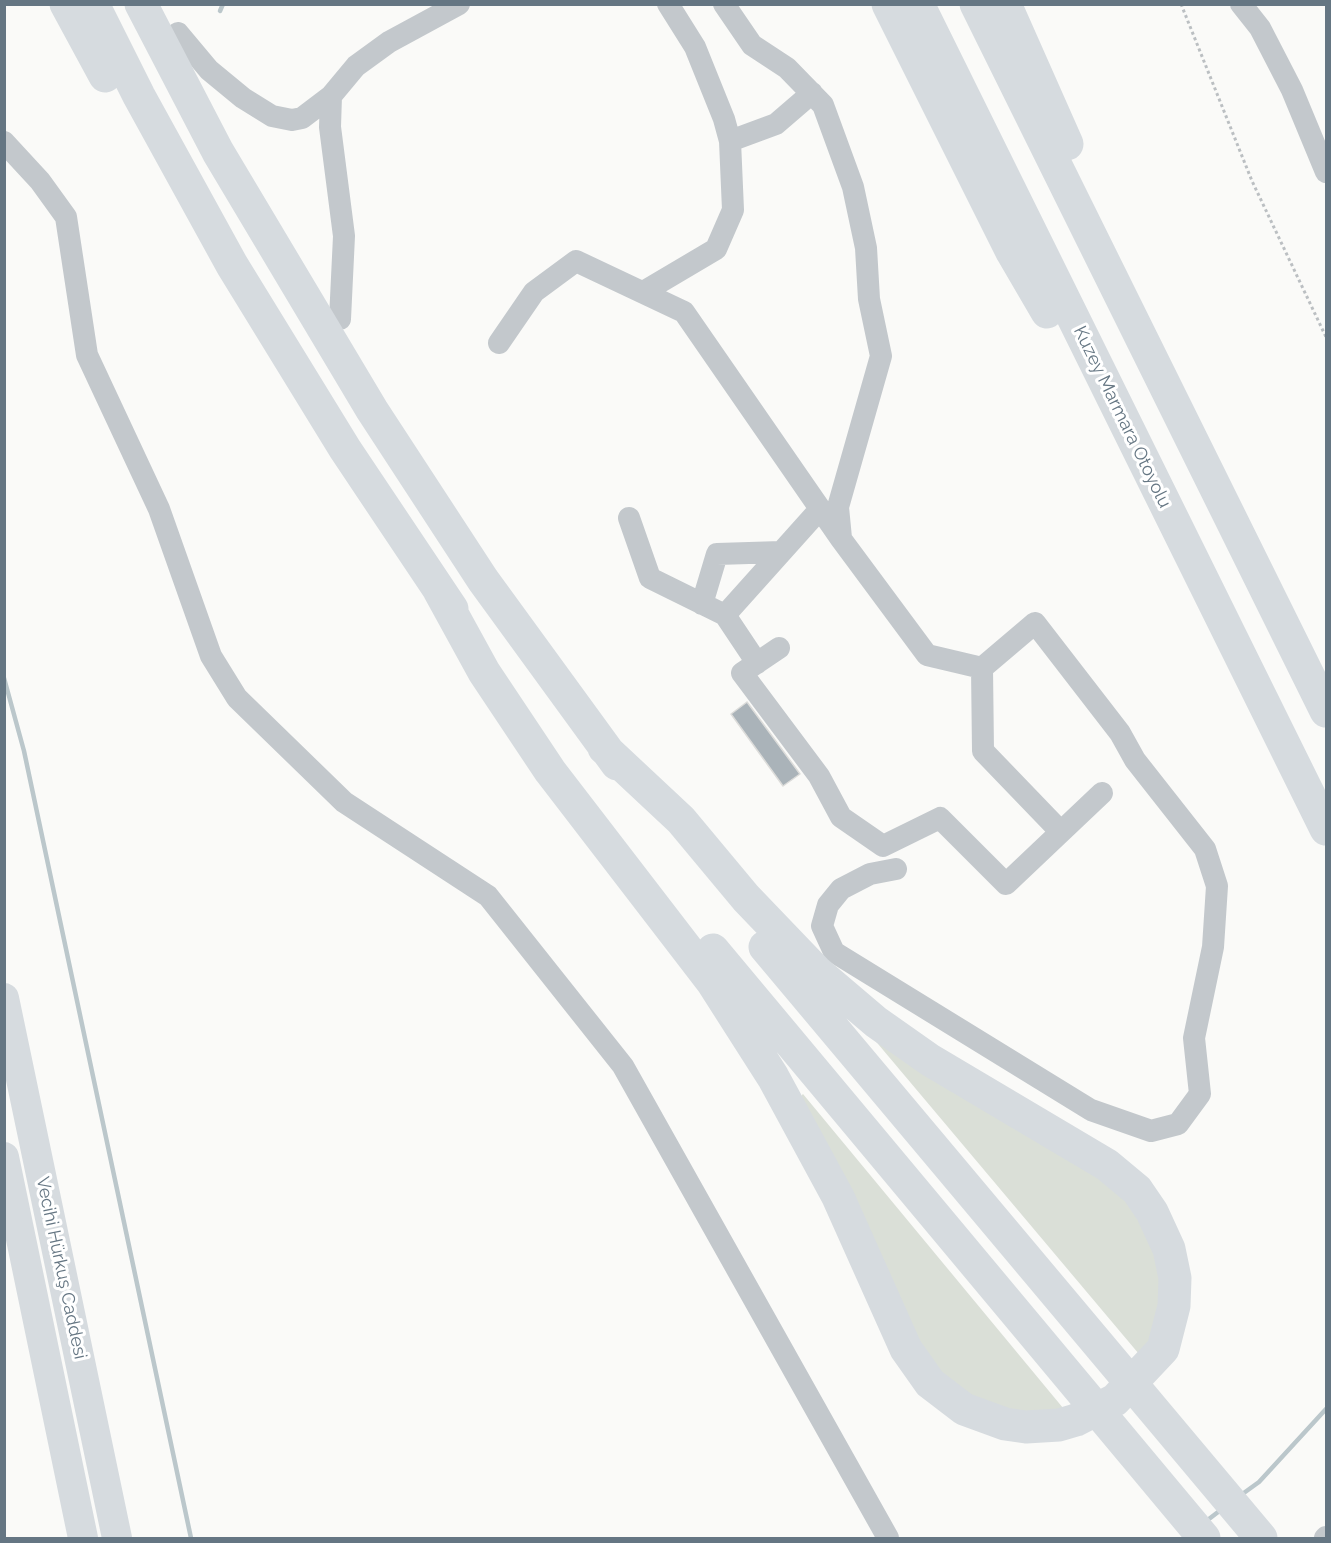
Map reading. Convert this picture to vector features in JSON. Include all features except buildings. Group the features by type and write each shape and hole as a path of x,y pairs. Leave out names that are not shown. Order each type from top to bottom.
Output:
{"highway":[{"path":"66,4 168,186 222,266 268,326"},
{"path":"93,4 169,150 268,326 339,440 439,590 606,818 1204,1539"},
{"path":"141,4 218,152 296,287 432,505 530,647 604,748 864,1066 1261,1539"},
{"path":"888,4 1012,252 1070,350 1122,419"},
{"name":"Kuzey Marmara Otoyolu","path":"918,4 1326,829"},
{"path":"976,4 1326,711"},
{"path":"1005,4 1120,268 1150,358"},
{"path":"171,19 252,168 530,647"},
{"path":"439,590 484,672 550,771 713,983 773,1077 838,1197 906,1349 924,1376 944,1396 964,1409 1005,1424 1026,1427 1059,1425 1076,1420 1114,1400 1163,1349 1174,1306 1175,1278 1169,1249 1152,1212 1137,1190 1107,1165 930,1060 876,1022 816,971 746,898 681,820 604,748"}],"main road":[{"name":"Vecihi Hürkuş Caddesi","path":"4,998 117,1539"},
{"name":"Vecihi Hürkuş Caddesi","path":"4,1157 83,1539"}],"street":[{"path":"171,19 209,70 243,98 272,116 292,120 302,118 331,96 356,66 381,48 459,4"},
{"path":"645,291 716,249 733,210 730,141 695,47 668,4"},
{"path":"724,4 752,45 787,68 823,105 853,187 866,248 869,298 881,356 838,507 841,539"},
{"path":"1241,4 1260,28 1292,90 1326,172"},
{"path":"730,141 776,124 812,93"},
{"path":"331,96 330,127 344,236 340,319"},
{"path":"4,142 40,181 66,217 87,355 159,509 211,656 237,698 344,802 488,896 623,1066 888,1539"},
{"path":"499,344 534,292 576,261 645,291 684,312 841,539 927,655 982,668"},
{"path":"724,615 820,509"},
{"path":"629,518 650,578 724,615 757,663"},
{"path":"702,604 717,554 781,552"},
{"path":"896,869 870,874 841,889 828,905 822,926 834,952 1091,1110 1151,1131 1178,1124 1200,1094 1194,1038 1213,947 1217,886 1205,849 1135,760 1120,733 1035,623 982,668"},
{"path":"779,648 742,673 819,776 841,817 883,846 940,818 1006,884 1102,793"},
{"path":"982,668 984,751 1060,831"},
{"path":"4,1223 25,1258"}],"path":[{"path":"1181,4 1252,181 1326,337"}],"shaded area":[{"path":"879,1033 1140,1206 1168,1293 1144,1360 873,1038"},
{"path":"803,1094 1068,1414 1001,1416 932,1367 798,1099"}],"waterway":[{"path":"220,11 223,4"},
{"path":"4,678 24,751 191,1538"},
{"path":"1241,1495 1259,1482 1326,1409"},
{"path":"1205,1522 1222,1509"}]}
